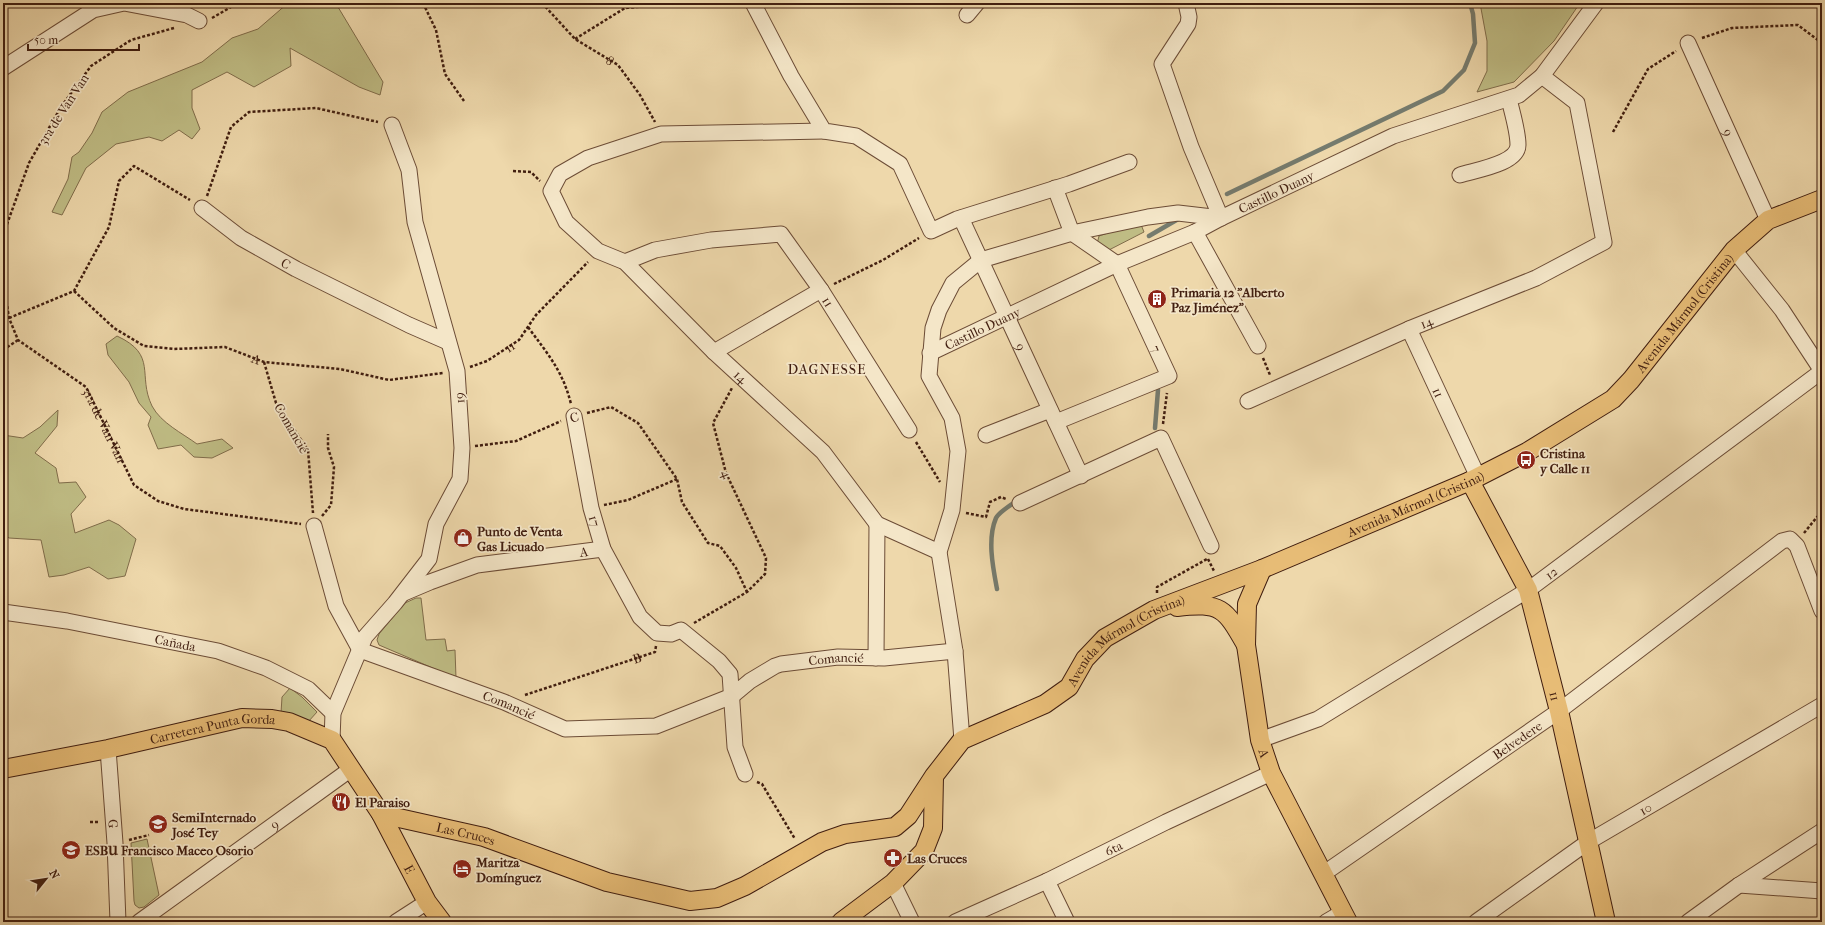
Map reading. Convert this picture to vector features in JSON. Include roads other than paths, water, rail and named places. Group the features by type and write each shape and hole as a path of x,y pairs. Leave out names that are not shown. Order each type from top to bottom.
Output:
{"main road":[{"name":"Avenida Mármol (Cristina)","path":"962,740 1045,704 1069,688 1085,659 1105,638 1154,610 1262,569 1474,479 1526,452 1613,399 1630,380 1734,250 1768,220 1822,199"},
{"name":"11","path":"1474,479 1528,590 1559,711 1606,922"},
{"name":"A","path":"1262,569 1247,604 1246,645 1260,740 1271,773 1345,917"},
{"path":"1154,610 1199,604 1222,609 1234,622 1246,645"},
{"name":"Carretera Punta Gorda","path":"3,769 108,749 242,718 272,719 290,722 332,740"},
{"path":"332,740 381,814"},
{"name":"Las Cruces","path":"381,814 484,837 607,882 690,901 717,898 738,889 822,842 844,834 895,827 908,816 934,776 962,740"},
{"path":"841,922 892,882 924,851 933,828 934,776"},
{"name":"E","path":"381,814 427,902 442,922"}],"street":[{"path":"3,68 93,10 124,3 187,14 199,21"},
{"path":"753,3 791,76 824,131 856,136 900,164 931,230 961,218 1055,188 1129,162"},
{"path":"967,15 977,3"},
{"path":"1186,3 1189,17 1188,24 1162,64 1191,147 1221,218"},
{"name":"Castillo Duany","path":"930,353 1117,264 1196,232 1221,218 1393,136 1519,95 1542,76 1596,3"},
{"name":"9","path":"1688,43 1768,220"},
{"name":"14","path":"1248,401 1276,390 1409,329 1536,278 1604,242 1576,103 1542,76"},
{"path":"1460,175 1506,161 1515,154 1518,146 1509,99"},
{"name":"19","path":"360,650 365,637 430,559 436,524 460,479 462,448 457,371 415,222 409,170 392,125"},
{"name":"14","path":"824,131 661,134 588,158 560,174 551,191 566,222 598,251 625,262 714,352 823,452 877,524 939,552"},
{"path":"1055,188 1072,233 1117,264"},
{"name":"C","path":"202,208 241,238 296,269 409,325 448,342"},
{"path":"962,740 955,651 939,552 952,510 958,451 952,418 929,376 933,328 939,310 953,284 981,260 1072,233 1148,217 1178,212 1221,218"},
{"name":"9","path":"961,218 1081,476"},
{"path":"1196,232 1258,346"},
{"name":"11","path":"625,262 655,250 711,240 781,234 821,290 909,430"},
{"path":"1734,250 1782,310 1822,371"},
{"name":"7","path":"1053,416 1169,376 1117,264"},
{"path":"714,352 821,290"},
{"name":"11","path":"1409,329 1474,479"},
{"name":"12","path":"1260,740 1318,719 1528,590 1822,371"},
{"name":"17","path":"574,416 591,508 603,550 640,617 657,633 671,634 681,630 719,661 730,674 732,696"},
{"path":"986,435 1009,424 1053,416"},
{"path":"1020,503 1161,438 1210,546"},
{"path":"876,658 877,524"},
{"path":"314,526 336,606 360,650 333,713 332,740"},
{"name":"Belvedere","path":"1324,874 1559,711 1782,541 1790,539 1797,546 1822,611"},
{"name":"A","path":"403,593 478,565 603,550"},
{"name":"Cañada","path":"3,612 67,621 218,651 266,668 308,689 333,713"},
{"name":"Comancié","path":"360,650 504,702 565,729 656,726 732,696 750,681 781,664 838,657 876,658 955,651"},
{"path":"732,696 735,747 745,774"},
{"name":"10","path":"1476,922 1588,842 1822,705"},
{"name":"G","path":"108,749 115,843 118,922"},
{"name":"9","path":"139,922 351,769"},
{"name":"6ta","path":"955,922 1047,881 1166,822 1271,773"},
{"path":"1688,922 1739,885 1822,832"},
{"path":"1047,881 1067,922"},
{"path":"892,882 912,922"},
{"path":"1739,885 1822,891"},
{"path":"396,922 427,902"},
{"path":"1326,922 1345,917"}],"waterway":[{"path":"1227,194 1443,91 1464,70 1475,43 1473,14 1470,3"},
{"path":"1149,236 1180,218"},
{"path":"1155,428 1158,390"},
{"path":"997,589 991,544 993,526 1000,513 1018,500"}],"place":[{"name":"Primaria 12 \"Alberto Paz Jiménez\"","path":"1157,299"},
{"name":"Cristina y Calle 11","path":"1526,460"},
{"name":"Punto de Venta Gas Licuado","path":"463,538"},
{"name":"El Paraiso","path":"341,802"},
{"name":"SemiInternado José Tey","path":"158,824"},
{"name":"ESBU Francisco Maceo Osorio","path":"71,850"},
{"name":"Las Cruces","path":"893,858"},
{"name":"Maritza Domínguez","path":"462,869"}],"district":[{"name":"DAGNESSE","path":"827,369"}]}
